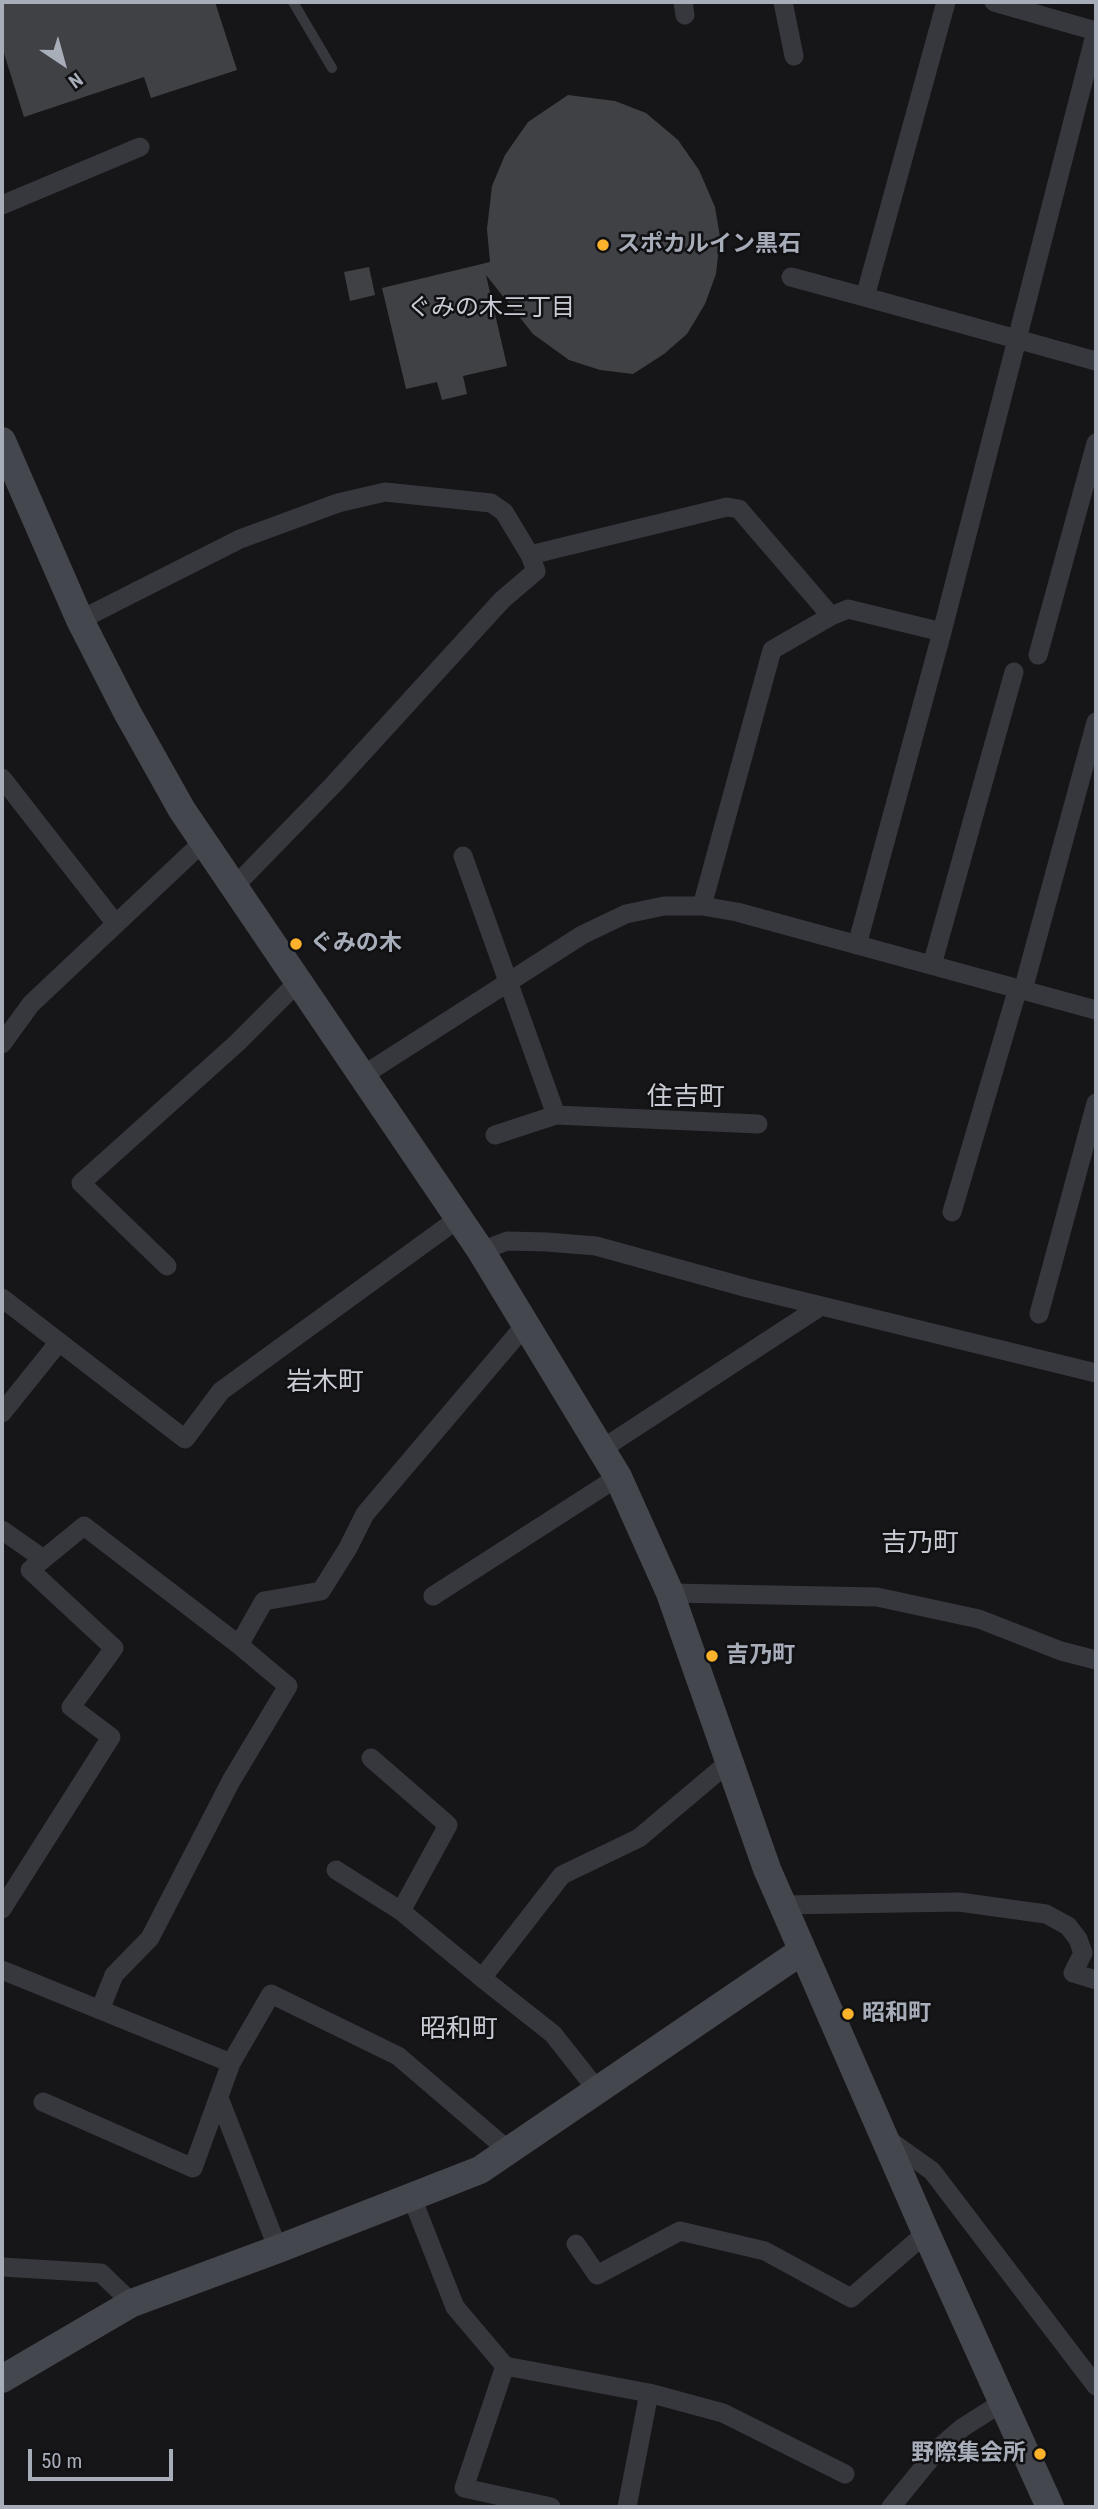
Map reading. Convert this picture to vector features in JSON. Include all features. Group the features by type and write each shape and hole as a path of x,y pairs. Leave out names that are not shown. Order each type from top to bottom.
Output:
{"street":[{"path":"783,2 794,56"},
{"path":"865,297 946,2"},
{"path":"857,945 942,632 1096,31 1049,9 994,2"},
{"path":"2,205 140,147"},
{"path":"791,277 1096,361"},
{"path":"2,441 80,620 127,712 182,810 481,1251 618,1477 670,1593 782,1905 1050,2507"},
{"path":"1038,654 1096,443"},
{"path":"80,620 240,539 338,503 385,492 491,503 504,512 530,555 536,571 502,600 334,784 233,888"},
{"path":"530,555 727,507 739,509 831,615"},
{"path":"702,906 772,650 831,615 848,609 942,632"},
{"path":"932,965 1014,672"},
{"path":"952,1213 1020,989 1096,722"},
{"path":"2,778 116,924"},
{"path":"2,1044 31,1004 203,842"},
{"path":"463,856 556,1115"},
{"path":"362,1076 582,935 626,914 664,906 702,906 737,912 1096,1010"},
{"path":"167,1266 81,1183 237,1042 298,982"},
{"path":"1038,1314 1096,1103"},
{"path":"495,1135 556,1115 758,1124"},
{"path":"2,1297 185,1439 221,1391 459,1218"},
{"path":"481,1251 507,1241 596,1247 748,1288 1096,1373"},
{"path":"602,1449 821,1306"},
{"path":"239,1645 264,1601 321,1591 348,1548 365,1514 527,1323"},
{"path":"2,1413 59,1342"},
{"path":"433,1596 618,1477"},
{"path":"2,1909 111,1737 71,1707 114,1648 30,1570 84,1526 288,1686 232,1781 150,1938 114,1975 100,2010"},
{"path":"2,1530 42,1558"},
{"path":"670,1593 877,1597 979,1619 1061,1651 1096,1660"},
{"path":"371,1758 448,1825 401,1910"},
{"path":"482,1978 562,1875 639,1838 729,1762"},
{"path":"336,1870 401,1910 553,2034 598,2091"},
{"path":"782,1905 959,1902 1046,1914 1068,1926 1078,1939 1083,1953 1073,1973 1096,1980"},
{"path":"2,2379 132,2303 480,2170 802,1951"},
{"path":"2,1970 231,2063"},
{"path":"43,2102 193,2168 231,2063 271,1994 398,2056 509,2151"},
{"path":"219,2098 278,2249"},
{"path":"883,2135 932,2171 1096,2386"},
{"path":"412,2197 455,2307 505,2366 649,2393 723,2413 845,2474"},
{"path":"576,2244 597,2275 680,2231 765,2250 851,2298 926,2233"},
{"path":"2,2267 101,2273 132,2303"},
{"path":"505,2366 464,2488 551,2507"},
{"path":"627,2507 649,2393"},
{"path":"891,2507 940,2447 962,2428 1003,2402"}],"lane":[{"path":"293,2 332,68"}],"building":[{"path":"2,2 215,2 237,70 151,98 144,77 24,117 2,47"},
{"path":"568,95 615,101 646,113 678,140 699,170 715,207 720,237 716,274 705,304 687,334 664,354 633,374 600,370 569,360 533,334 486,275 507,366 463,376 467,394 442,400 437,382 406,389 382,288 490,262 487,229 492,186 505,155 528,122"},
{"path":"369,267 375,295 350,301 344,272"}],"place":[{"name":"スポカルイン黒石","path":"603,245"},
{"name":"ぐみの木","path":"296,944"},
{"name":"吉乃町","path":"712,1656"},
{"name":"昭和町","path":"848,2014"},
{"name":"野際集会所","path":"1040,2454"}],"district":[{"name":"ぐみの木三丁目","path":"491,309"},
{"name":"住吉町","path":"686,1098"},
{"name":"岩木町","path":"325,1383"},
{"name":"吉乃町","path":"920,1544"},
{"name":"昭和町","path":"459,2030"}]}
